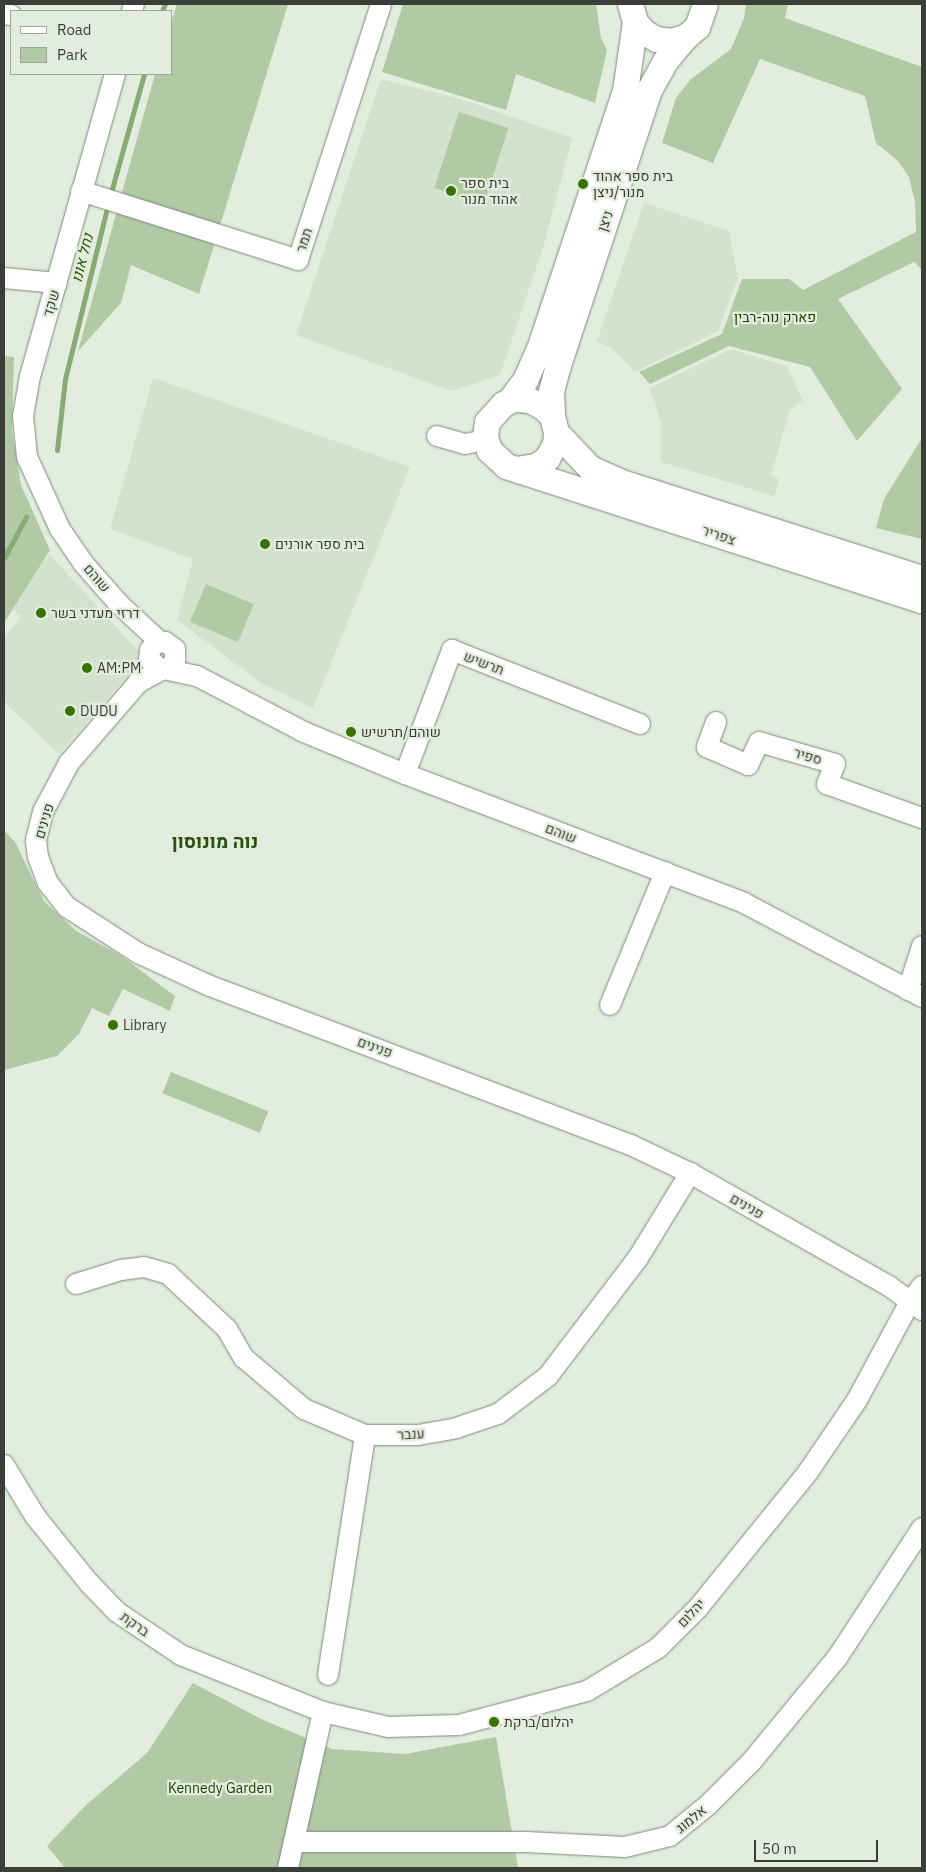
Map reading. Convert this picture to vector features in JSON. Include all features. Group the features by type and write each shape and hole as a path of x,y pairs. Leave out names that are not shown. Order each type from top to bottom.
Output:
{"street":[{"name":"תמר","path":"81,191 298,260 381,4"},
{"name":"ניצן","path":"554,424 551,390 558,365 649,90 665,61 701,20 705,4"},
{"name":"ניצן","path":"510,400 525,380 539,349 625,91 632,13"},
{"path":"632,13 644,32 656,39 670,41 685,37"},
{"name":"שקד","path":"60,529 27,457 23,416 30,376 115,75"},
{"path":"4,278 57,283"},
{"path":"510,400 534,401 554,424 555,444 547,458 536,466 516,469 495,459 486,440 489,417 510,400"},
{"name":"צפריר","path":"554,424 590,468 621,482 922,578"},
{"path":"437,436 465,444 486,440"},
{"name":"צפריר","path":"516,469 922,600"},
{"name":"שוהם","path":"60,529 83,563 138,624 161,658 304,732 405,774 744,903 915,993"},
{"name":"תרשיש","path":"405,774 452,650 640,724"},
{"name":"פנינים","path":"161,658 69,763 44,812 36,841 38,857 48,883 67,907 138,953 210,986 563,1117 690,1173 889,1286 916,1307"},
{"name":"ספיר","path":"716,722 707,747 748,765 759,742 835,764 827,784 922,818"},
{"path":"610,1005 665,872"},
{"path":"915,993 922,946"},
{"name":"ענבר","path":"76,1284 121,1270 144,1267 168,1274 227,1328 244,1358 304,1409 365,1435 418,1434 456,1428 498,1414 548,1376 638,1258 690,1173"},
{"name":"יהלום","path":"322,1712 388,1727 459,1725 587,1691 658,1648 698,1608 808,1472 857,1400 916,1307 922,1286"},
{"path":"328,1674 365,1435"},
{"name":"ברקת","path":"4,1465 35,1516 89,1583 117,1612 181,1655 322,1712"},
{"name":"אלמוג","path":"296,1842 526,1842 626,1847 670,1836 708,1806 752,1761 837,1658 922,1528"},
{"path":"288,1868 296,1842 313,1742 322,1712"}],"shaded area":[{"name":"בית ספר אהוד מנור","path":"381,79 461,99 572,138 544,245 500,375 452,391 296,335"},
{"path":"644,203 729,231 738,278 718,331 635,372 611,348 597,341"},
{"path":"731,349 787,366 803,401 790,410 771,475 779,479 774,496 661,462 661,423 650,388"},
{"name":"בית ספר אורנים","path":"153,378 410,467 313,708 261,683 177,620 193,559 110,529"},
{"path":"50,555 144,657 59,754 4,702 4,637 21,616 5,603"}],"green space":[{"path":"177,4 288,4 199,294 131,265 121,303 78,351 155,75 172,75 172,20"},
{"path":"403,4 596,4 601,38 607,50 595,103 516,74 506,110 382,72"},
{"name":"פארק נוה-רבין","path":"746,4 788,4 785,18 922,67 922,270 914,262 838,299 902,389 857,441 810,367 729,346 650,384 639,372 722,334 742,279 789,279 803,290 916,232 915,202 909,177 898,161 876,143 865,96 760,59 713,163 662,143 676,98 690,80 731,49 744,18"},
{"path":"459,112 508,128 484,204 434,188"},
{"path":"4,356 14,357 12,431 21,485 50,550 4,623"},
{"path":"922,438 922,539 876,528 884,499"},
{"path":"206,584 254,604 238,642 190,622"},
{"path":"4,830 15,842 44,901 76,931 120,955 175,996 170,1011 123,989 109,1016 92,1008 79,1034 57,1056 4,1070"},
{"path":"171,1072 268,1111 260,1133 162,1093"},
{"name":"Kennedy Garden","path":"193,1683 261,1719 332,1749 405,1754 496,1737 518,1868 65,1868 47,1846 85,1806 147,1753"}],"waterway":[{"name":"נחל אונו","path":"162,10 165,4"},
{"name":"נחל אונו","path":"110,196 144,75"},
{"name":"נחל אונו","path":"57,450 65,379 108,204"},
{"name":"נחל אונו","path":"4,558 26,517"}],"place":[{"name":"בית ספר אהוד מנור/ניצן","path":"583,184"},
{"name":"בית ספר אהוד מנור","path":"451,191"},
{"name":"בית ספר אורנים","path":"265,544"},
{"name":"דרזי מעדני בשר","path":"41,613"},
{"name":"AM:PM","path":"87,668"},
{"name":"DUDU","path":"70,711"},
{"name":"שוהם/תרשיש","path":"351,732"},
{"name":"Library","path":"113,1025"},
{"name":"יהלום/ברקת","path":"494,1722"}],"district":[{"name":"נוה מונוסון","path":"215,842"}]}
